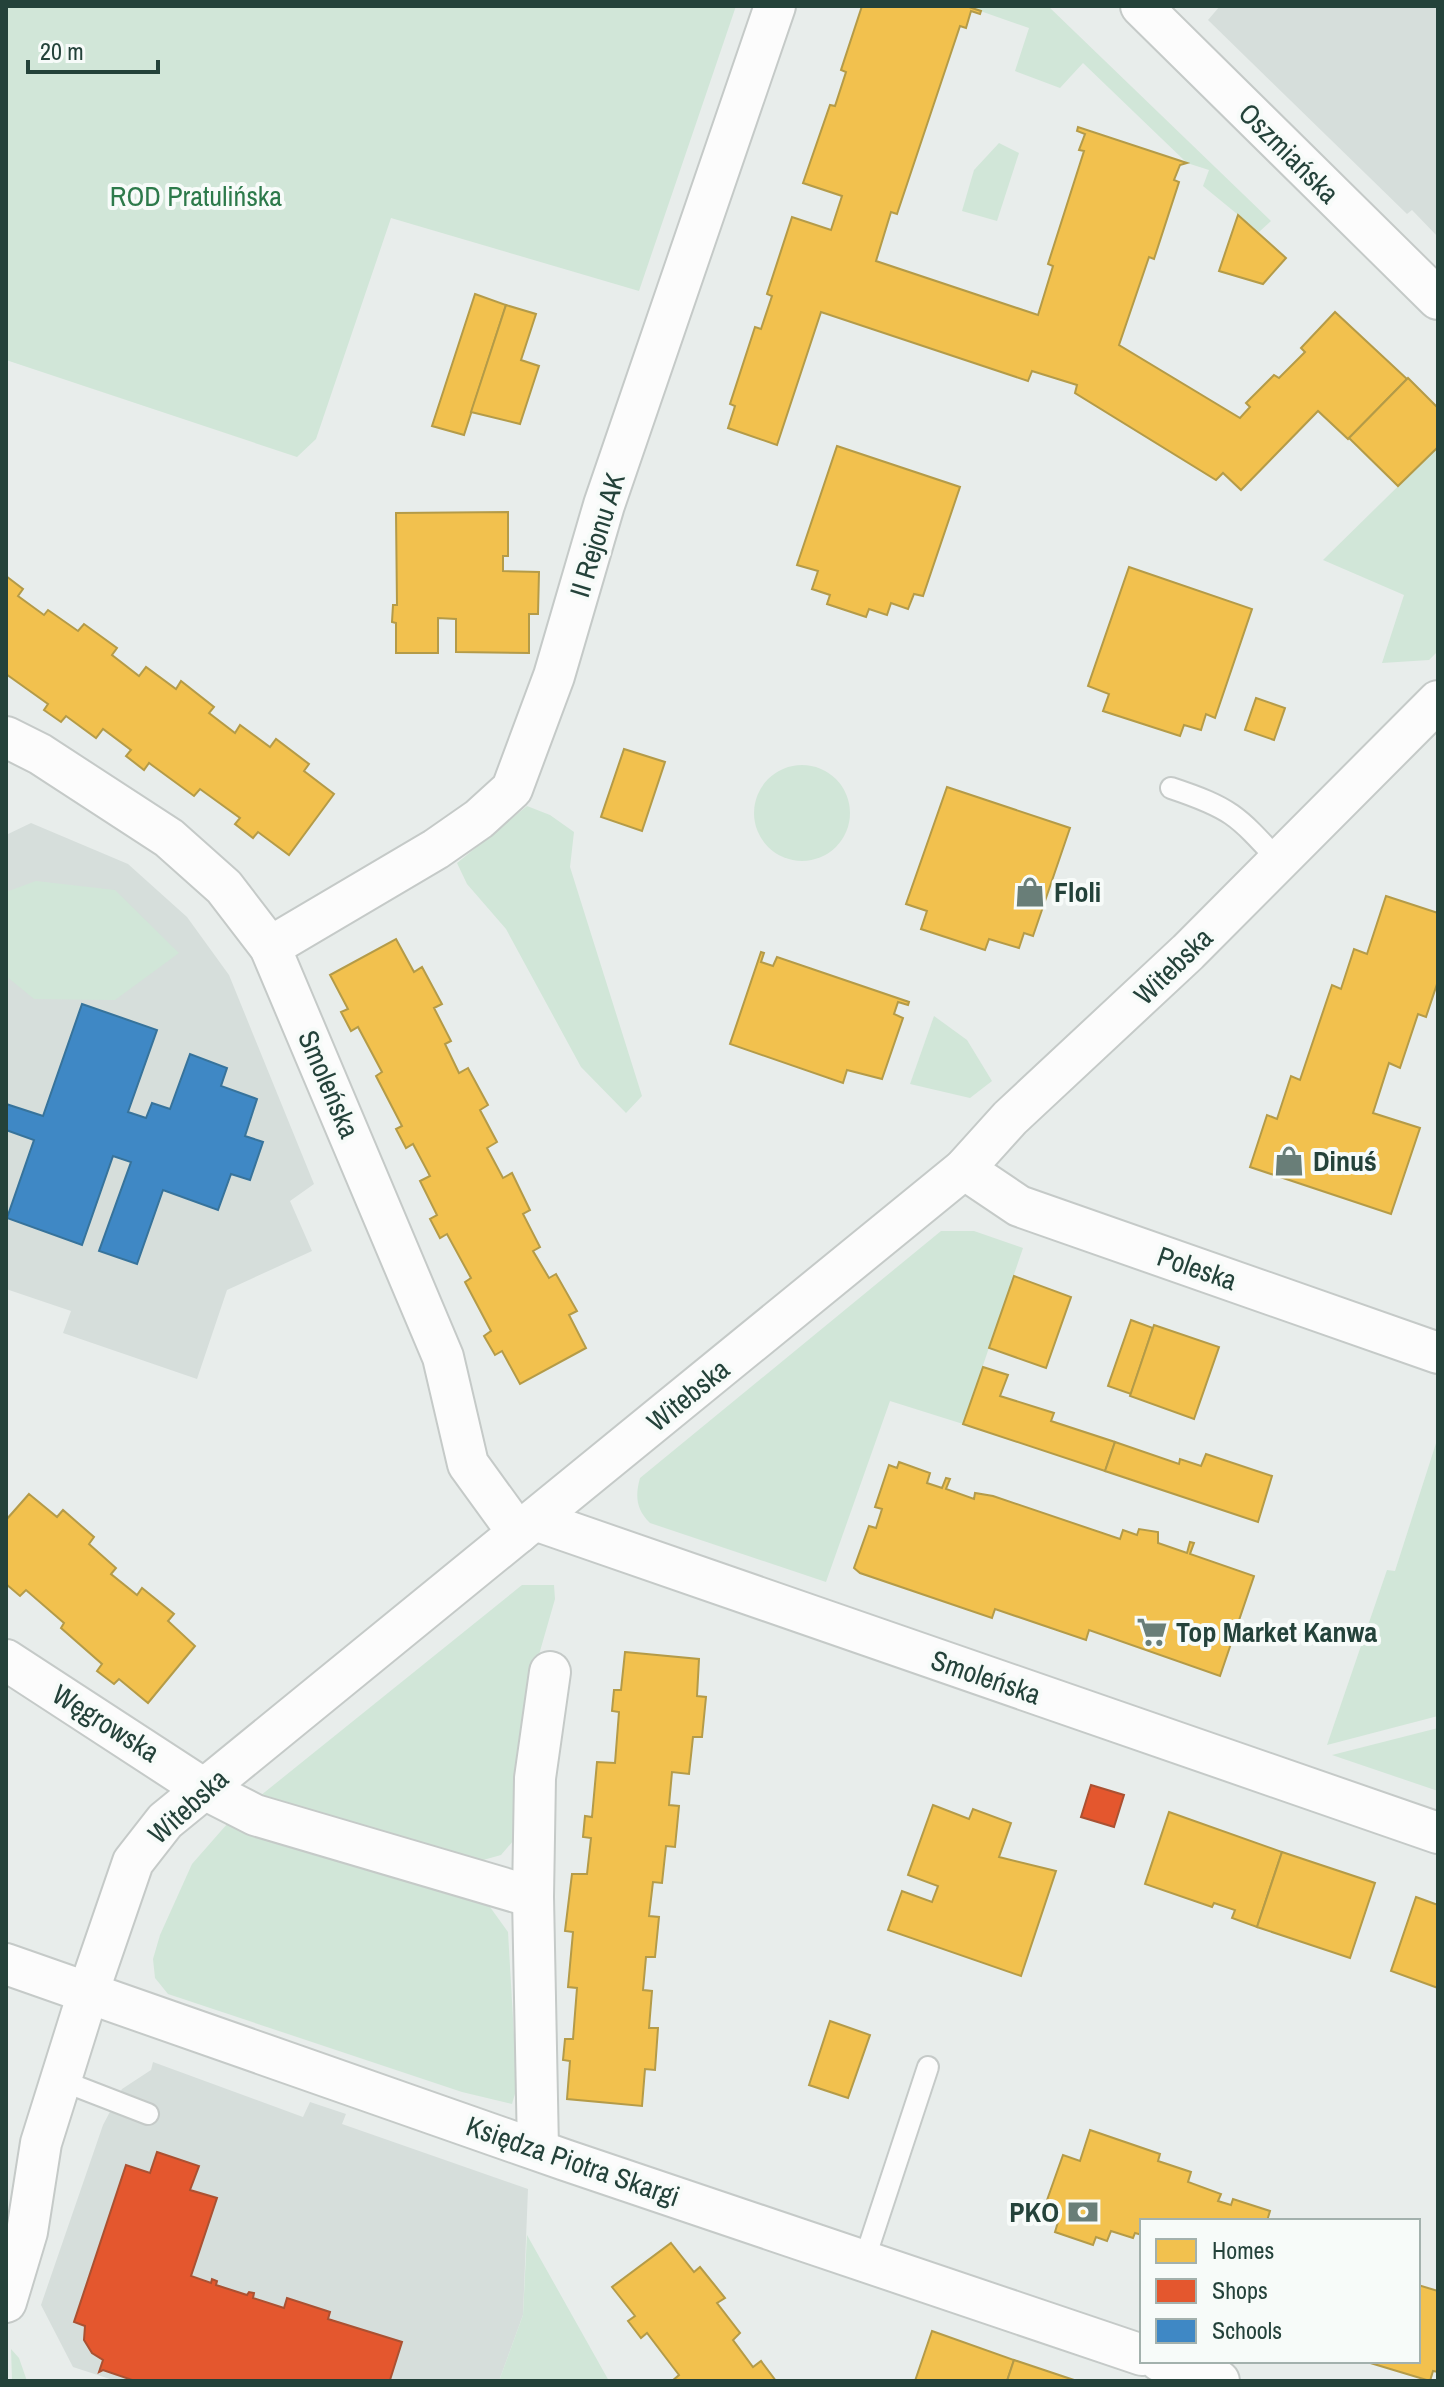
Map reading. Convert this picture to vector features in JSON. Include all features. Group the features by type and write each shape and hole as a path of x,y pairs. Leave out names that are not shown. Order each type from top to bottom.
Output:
{"street":[{"name":"II Rejonu AK","path":"270,947 436,849 479,819 512,789 554,676 604,505 775,6"},
{"name":"Oszmiańska","path":"1141,6 1438,299"},
{"name":"Witebska","path":"6,2302 27,2232 41,2143 89,1990 133,1862 165,1821 964,1169 1010,1118 1188,952 1438,701"},
{"name":"Smoleńska","path":"6,737 40,754 169,838 224,887 270,947 443,1357 468,1464 527,1527 1438,1833"},
{"name":"Poleska","path":"964,1169 1019,1206 1438,1353"},
{"name":"Węgrowska","path":"6,1660 204,1789 255,1815 533,1897"},
{"path":"538,2149 533,1897 535,1778 550,1672"},
{"name":"Księdza Piotra Skargi","path":"6,1964 89,1990 538,2149 1140,2354"},
{"name":"Witebska","path":"6,2206 41,2143"},
{"path":"1166,2363 1219,2381"}],"lane":[{"path":"1171,788 1221,805 1237,815 1279,861"},
{"path":"864,2261 928,2067"},
{"path":"60,2080 148,2114"}],"shaded area":[{"path":"1220,6 1438,6 1438,237 1412,210 1407,214 1208,20"},
{"path":"31,823 128,864 187,917 229,975 314,1184 290,1201 312,1251 227,1290 197,1379 63,1333 71,1311 6,1289 6,835"},
{"path":"153,2062 303,2117 310,2102 346,2114 342,2124 528,2189 523,2315 499,2381 116,2381 73,2367 41,2305 103,2125 122,2089 151,2070"}],"green space":[{"name":"ROD Pratulińska","path":"6,6 736,6 639,291 391,218 316,439 297,457 6,360"},
{"path":"966,6 1048,6 1271,221 1259,232 1203,186 1209,170 1187,163 1083,63 1060,88 1015,71 1029,28"},
{"path":"999,143 1019,153 997,221 962,211 974,170"},
{"path":"1438,447 1438,651 1429,660 1382,663 1404,595 1323,560"},
{"path":"802,765 821,768 836,779 847,794 850,813 847,832 836,847 821,858 802,861 783,858 768,847 757,832 754,813 757,794 768,779 783,768"},
{"path":"527,806 550,815 574,832 570,867 642,1096 626,1113 581,1067 506,929 467,884 457,863"},
{"path":"36,881 115,890 179,953 115,1000 34,999 6,976 6,892"},
{"path":"934,1016 967,1040 992,1081 970,1098 910,1084"},
{"path":"941,1231 974,1231 1023,1248 963,1424 890,1401 826,1582 650,1523 638,1502 640,1478"},
{"path":"1438,1437 1438,1716 1327,1745 1387,1570 1395,1571"},
{"path":"522,1585 554,1585 555,1599 530,1686 514,1840 501,1855 476,1862 260,1796"},
{"path":"1438,1728 1438,1791 1332,1755"},
{"path":"235,1815 490,1907 508,1932 517,2087 512,2104 462,2092 168,1994 155,1978 153,1959 160,1935 192,1864"},
{"path":"527,2235 609,2381 499,2381 523,2315"},
{"path":"11,2349 19,2358 27,2381 12,2381"}],"building: Homes":[{"path":"862,6 966,6 981,11 980,14 971,11 966,28 960,26 897,214 891,212 876,261 1038,315 1053,266 1048,264 1084,151 1079,150 1085,134 1077,131 1078,127 1187,163 1180,165 1174,180 1179,182 1154,259 1149,257 1119,345 1240,418 1250,407 1246,403 1274,375 1279,378 1305,352 1301,348 1335,312 1407,379 1348,439 1318,411 1241,490 1223,473 1216,480 1075,393 1077,385 1032,371 1028,381 821,312 777,445 728,428 735,406 730,404 755,327 761,329 772,296 767,294 792,217 831,230 842,196 803,183 830,105 835,106 846,72 841,70"},
{"path":"1238,215 1286,258 1263,284 1219,271"},
{"path":"475,294 506,305 464,435 432,426"},
{"path":"506,305 536,314 521,360 539,366 520,424 471,412"},
{"path":"1408,378 1438,408 1438,447 1398,486 1349,438"},
{"path":"837,446 960,487 923,596 914,594 908,609 891,603 887,615 869,609 866,617 827,604 830,595 812,589 818,571 797,565"},
{"path":"508,512 508,556 503,556 503,571 539,572 538,614 529,614 529,653 456,652 456,619 438,618 438,653 396,653 396,623 392,622 393,605 397,605 396,513"},
{"path":"1129,567 1252,609 1215,718 1206,714 1201,730 1184,725 1180,736 1103,711 1109,694 1088,686"},
{"path":"6,576 23,589 18,596 44,615 48,610 78,631 84,624 117,648 112,655 139,676 146,667 176,689 181,681 214,707 209,713 235,733 240,725 270,747 276,739 309,764 304,771 334,794 289,855 258,832 253,838 235,824 240,818 200,789 194,796 149,763 144,770 126,756 131,750 103,729 96,738 66,716 61,722 44,710 48,704 6,674"},
{"path":"1256,698 1285,708 1274,740 1245,730"},
{"path":"624,749 665,762 642,831 601,817"},
{"path":"947,787 1070,828 1033,936 1024,933 1019,948 989,939 985,950 921,929 927,911 906,904"},
{"path":"1386,896 1438,913 1438,981 1426,1017 1418,1014 1400,1068 1389,1063 1373,1113 1420,1128 1391,1214 1250,1167 1267,1115 1277,1119 1291,1076 1300,1080 1332,985 1341,989 1354,949 1367,954"},
{"path":"396,939 414,972 422,967 442,1004 434,1008 451,1041 445,1044 459,1073 468,1068 488,1105 480,1110 497,1142 487,1148 503,1178 512,1173 530,1210 523,1214 540,1247 533,1251 549,1278 556,1274 577,1311 569,1315 586,1348 520,1384 502,1351 495,1355 484,1336 491,1331 465,1282 471,1278 447,1234 440,1238 430,1219 437,1215 420,1181 430,1176 413,1144 406,1148 396,1129 402,1126 376,1076 382,1072 358,1027 351,1031 341,1012 348,1009 330,975"},
{"path":"761,952 764,953 761,962 773,966 777,957 909,1002 908,1005 898,1002 894,1014 903,1018 882,1079 847,1070 843,1083 730,1044"},
{"path":"1014,1276 1071,1297 1046,1368 989,1348"},
{"path":"1131,1320 1153,1328 1131,1394 1108,1386"},
{"path":"1154,1325 1219,1347 1194,1419 1130,1396"},
{"path":"983,1367 1008,1375 1000,1396 1054,1413 1051,1421 1115,1442 1105,1471 963,1424"},
{"path":"1115,1442 1179,1464 1180,1459 1201,1466 1206,1454 1272,1476 1258,1522 1105,1471"},
{"path":"899,1462 930,1473 927,1483 942,1488 946,1478 950,1479 946,1489 974,1499 975,1493 993,1496 1120,1539 1123,1530 1137,1535 1139,1529 1158,1532 1158,1543 1187,1553 1190,1542 1194,1543 1190,1554 1254,1576 1220,1676 1089,1630 1086,1640 995,1609 992,1618 860,1573 854,1568 869,1526 876,1528 882,1509 875,1507 889,1465 897,1468"},
{"path":"29,1494 57,1517 63,1510 94,1537 89,1544 116,1568 111,1574 137,1595 142,1588 174,1614 168,1621 195,1646 148,1703 119,1679 114,1684 97,1671 102,1664 61,1628 64,1623 26,1590 20,1596 6,1584 6,1520"},
{"path":"625,1652 699,1659 697,1696 706,1697 702,1737 693,1737 689,1774 672,1772 669,1805 679,1806 675,1847 666,1846 662,1883 653,1882 649,1916 659,1917 655,1957 646,1957 643,1990 652,1991 649,2028 658,2028 655,2070 645,2069 642,2106 567,2099 570,2061 563,2060 565,2039 573,2039 577,1988 568,1987 573,1932 565,1931 572,1874 587,1874 591,1838 583,1837 585,1816 592,1817 597,1762 615,1763 619,1712 612,1711 614,1690 621,1690"},
{"path":"933,1805 969,1819 973,1809 1011,1823 999,1857 1056,1871 1021,1976 888,1930 902,1891 932,1902 938,1886 908,1875"},
{"path":"1169,1812 1282,1852 1257,1927 1232,1918 1235,1910 1214,1903 1212,1907 1145,1884"},
{"path":"1282,1852 1375,1883 1350,1958 1257,1927"},
{"path":"1416,1897 1438,1905 1438,1988 1391,1971"},
{"path":"830,2021 870,2035 848,2098 809,2085"},
{"path":"1090,2130 1160,2154 1158,2161 1191,2172 1188,2182 1221,2194 1218,2201 1231,2205 1233,2199 1270,2211 1268,2219 1140,2219 1140,2234 1135,2233 1133,2238 1111,2231 1107,2241 1096,2237 1093,2245 1055,2232 1058,2222 1041,2217 1063,2155 1080,2161"},
{"path":"671,2243 694,2272 700,2267 725,2298 717,2303 740,2333 733,2340 753,2367 761,2361 776,2381 672,2381 679,2375 647,2333 641,2338 628,2321 635,2316 612,2287"},
{"path":"1420,2286 1438,2291 1438,2372 1433,2371 1430,2381 1370,2363 1420,2363"},
{"path":"932,2331 1014,2360 1007,2381 915,2381"},
{"path":"1014,2360 1077,2381 1007,2381"}],"building: Shops":[{"path":"1091,1785 1124,1795 1114,1827 1081,1817"},
{"path":"157,2152 199,2166 190,2190 217,2198 191,2276 211,2283 212,2279 217,2281 216,2285 247,2295 254,2293 253,2298 284,2308 287,2298 330,2312 328,2319 402,2342 390,2380 394,2381 135,2381 103,2370 99,2372 103,2360 92,2353 84,2340 85,2326 74,2322 126,2165 150,2173"}],"building: Schools":[{"path":"82,1004 157,1030 128,1112 146,1118 152,1103 170,1109 190,1054 227,1068 221,1086 257,1099 245,1136 263,1142 250,1180 231,1174 218,1210 163,1190 137,1264 99,1251 131,1162 113,1156 82,1245 7,1218 34,1140 6,1130 6,1104 43,1116"}],"place":[{"name":"Floli","path":"1030,892"},
{"name":"Dinuś","path":"1289,1161"},
{"name":"Top Market Kanwa","path":"1152,1632"},
{"name":"PKO","path":"1083,2212"}]}
